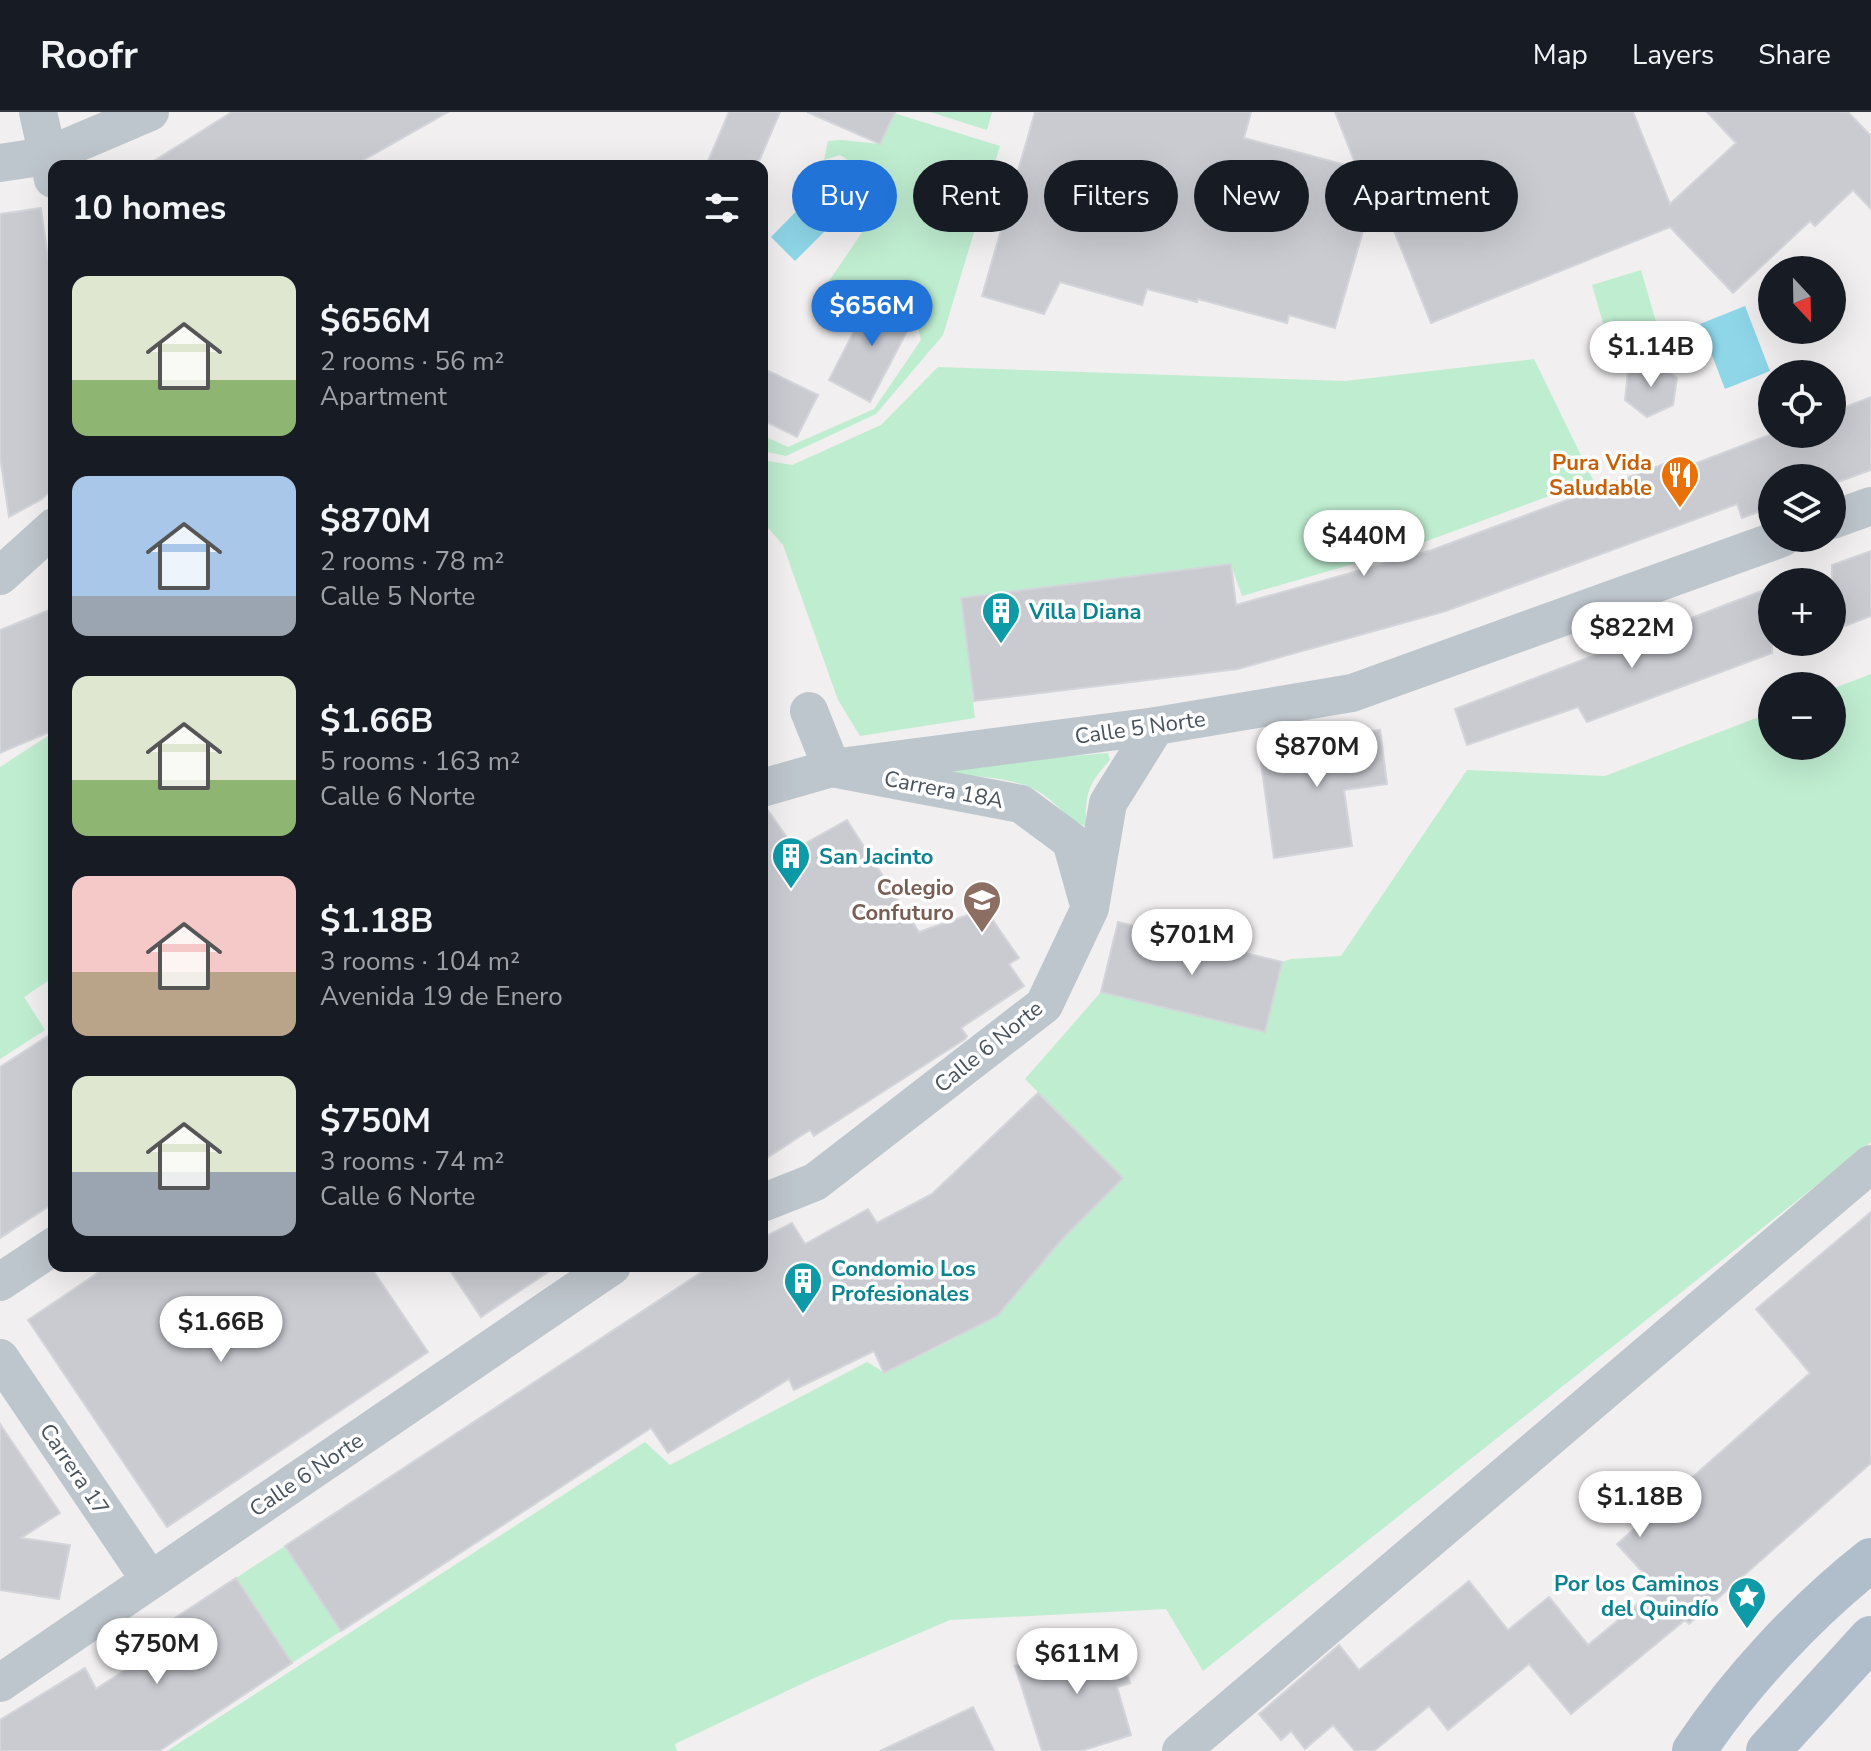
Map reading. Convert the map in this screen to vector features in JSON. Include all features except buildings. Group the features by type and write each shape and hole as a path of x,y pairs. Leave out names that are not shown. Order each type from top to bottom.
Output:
{"main road":[{"path":"1694,1751 1726,1704 1831,1591 1871,1560"},
{"path":"1768,1751 1871,1638"}],"street":[{"path":"38,112 48,160"},
{"path":"66,160 150,112"},
{"path":"0,163 48,169"},
{"path":"1846,515 1871,506"},
{"path":"0,576 48,532"},
{"name":"Calle 5 Norte","path":"768,786 832,768 1156,726 1352,693 1758,547"},
{"path":"809,711 832,768"},
{"name":"Calle 6 Norte","path":"768,1201 815,1182 1044,1005 1090,908 1108,803 1156,726"},
{"name":"Carrera 18A","path":"832,768 1021,804 1071,841 1090,908"},
{"path":"1181,1751 1871,1164"},
{"path":"0,1282 48,1250"},
{"name":"Calle 6 Norte","path":"0,1683 603,1272"},
{"name":"Carrera 17","path":"0,1358 150,1580"}],"green space":[{"path":"930,112 992,112 987,130"},
{"path":"894,113 1000,146 996,160 913,160 913,232 974,232 943,335 876,414 786,456 768,452 768,438 788,447 874,409 921,340 915,316 873,294 821,311 812,306 862,232 897,232 897,160 847,160 840,155 824,160 828,141 880,144"},
{"path":"1641,270 1663,346 1614,360 1592,285"},
{"path":"1534,359 1593,480 1405,549 1242,596 1231,565 961,598 975,718 860,736 838,700 783,545 768,528 768,461 792,465 881,425 938,367 1345,381"},
{"path":"1871,674 1871,1142 1203,1671 1166,1609 950,1620 812,1679 675,1744 677,1751 167,1751 645,1442 670,1465 867,1362 885,1373 999,1313 1063,1238 1123,1178 1025,1079 1101,992 1265,1032 1282,962 1341,956 1467,770 1605,776 1758,717 1758,760 1846,760 1846,684"},
{"path":"48,736 48,981 24,997 45,1030 0,1059 0,767"},
{"path":"1108,753 1110,760 1089,790 1086,826 1074,821 1047,797 1031,788 997,779 950,774 948,767"},
{"path":"285,1546 341,1631 292,1663 236,1578"}],"water":[{"path":"792,216 792,232 824,232 795,261 771,237"},
{"path":"1745,306 1766,360 1758,360 1758,376 1725,389 1700,324"}],"place":[{"name":"Pura Vida Saludable","path":"1680,509"},
{"name":"Villa Diana","path":"1001,645"},
{"name":"San Jacinto","path":"791,890"},
{"name":"Colegio Confuturo","path":"982,934"},
{"name":"Condomio Los Profesionales","path":"803,1315"},
{"name":"Por los Caminos del Quindío","path":"1747,1630"}]}
